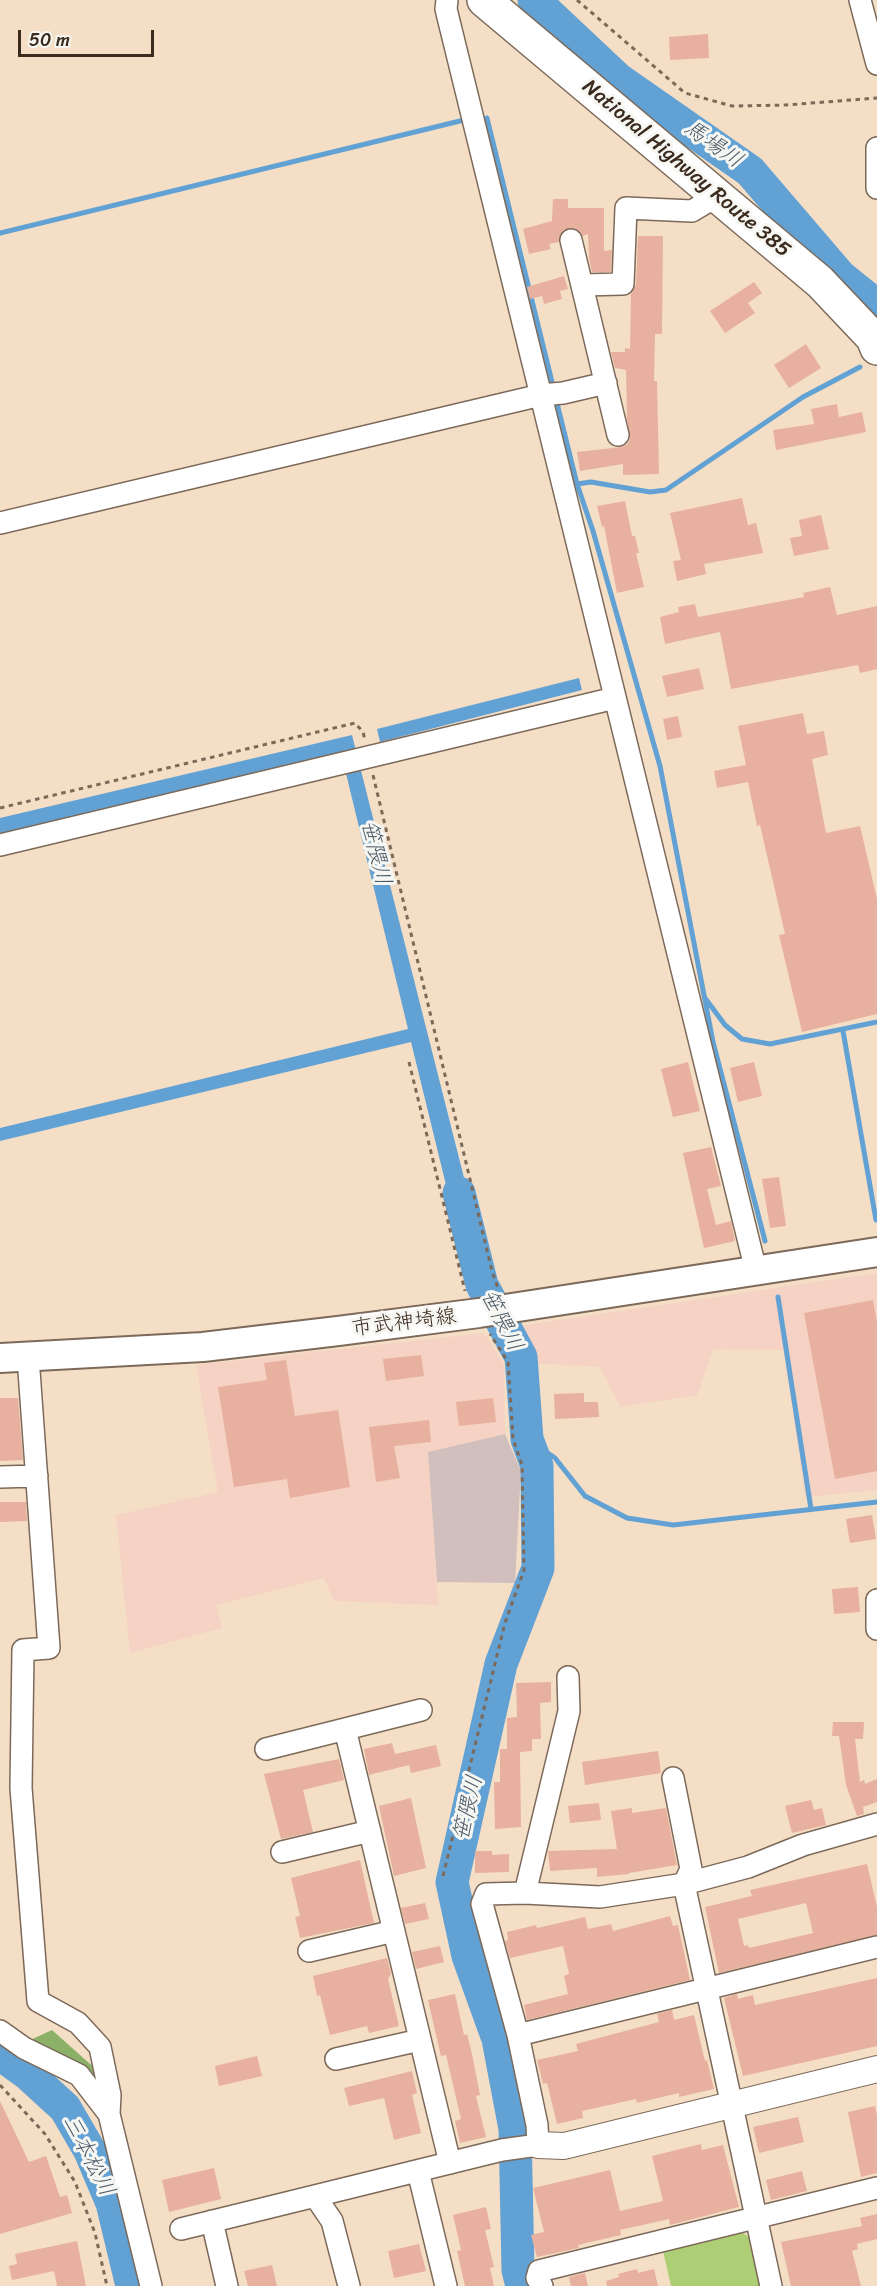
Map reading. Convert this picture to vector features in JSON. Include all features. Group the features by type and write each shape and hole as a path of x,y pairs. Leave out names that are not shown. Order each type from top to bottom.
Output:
{"highway":[{"name":"National Highway Route 385","path":"484,0 820,282 876,342"}],"main road":[{"name":"市武神埼線","path":"0,1358 203,1347 508,1309 877,1252"}],"street":[{"path":"447,0 449,20 756,1271"},
{"path":"860,0 877,64"},
{"path":"877,148 877,188"},
{"path":"582,285 623,284 626,208 692,211 717,196"},
{"path":"571,240 618,435"},
{"path":"0,523 541,395 563,393 606,383"},
{"path":"0,845 615,698"},
{"path":"28,1357 49,1648 23,1650 21,1788 38,2001 78,2023 100,2047 110,2095 109,2114 151,2286"},
{"path":"0,1477 37,1476"},
{"path":"877,1600 877,1629"},
{"path":"525,1893 569,1711 568,1677"},
{"path":"266,1749 421,1710"},
{"path":"345,1730 450,2163"},
{"path":"673,1778 691,1869 684,1884 771,2286"},
{"path":"538,2145 537,2125 518,2035 482,1904 486,1894 525,1893 600,1898 684,1884 748,1867 803,1845 877,1824"},
{"path":"282,1852 370,1831"},
{"path":"309,1952 394,1931"},
{"path":"518,2035 877,1947"},
{"path":"0,2031 24,2048 79,2075 109,2114"},
{"path":"336,2060 420,2040"},
{"path":"181,2229 502,2150 538,2145 564,2146 877,2069"},
{"path":"418,2171 446,2286"},
{"path":"542,2286 537,2278 538,2271 877,2188"},
{"path":"315,2196 332,2220 349,2286"},
{"path":"212,2221 227,2286"}],"path":[{"path":"577,0 685,93 703,99 732,106 786,105 877,98"},
{"path":"0,808 355,723 363,732 492,1271 508,1309"},
{"path":"409,1062 467,1300 479,1313 484,1327 508,1362 513,1439 522,1465 524,1570 505,1623 443,1876"},
{"path":"0,2085 45,2134 75,2182 95,2233 107,2286"}],"shaded area":[{"path":"877,1273 877,1490 805,1497 784,1350 713,1349 697,1395 620,1407 600,1367 531,1363 519,1326"},
{"path":"484,1333 504,1364 505,1434 428,1452 438,1605 334,1601 324,1578 216,1605 222,1628 130,1653 116,1515 218,1492 196,1365"},
{"path":"505,1434 521,1471 515,1583 437,1582 428,1452"}],"green space":[{"path":"52,2030 99,2072 106,2096 26,2042"},
{"path":"740,2231 754,2240 764,2286 671,2286 663,2251"}],"water":[{"path":"579,678 582,690 380,742 377,729"},
{"path":"352,735 478,1233 459,1238 411,1042 0,1141 0,1128 408,1029 341,753 0,834 0,818"}],"building":[{"path":"708,34 709,58 670,60 669,37"},
{"path":"553,199 568,199 568,208 604,208 604,251 612,250 611,272 592,272 588,234 583,236 574,228 563,230 559,242 549,244 551,249 529,254 523,229 552,221"},
{"path":"638,236 663,236 662,334 655,334 654,381 657,381 659,474 623,475 623,464 580,471 577,452 622,447 628,444 630,438 627,419 626,370 615,368 611,352 625,352 625,348 630,349 631,293 636,285"},
{"path":"564,276 568,289 560,291 562,299 544,304 542,296 530,299 527,287"},
{"path":"754,282 762,293 748,303 755,313 725,333 710,311"},
{"path":"806,344 821,368 789,388 774,365"},
{"path":"837,404 839,417 862,412 866,432 776,450 773,430 814,424 811,409"},
{"path":"742,498 748,525 756,523 763,553 704,564 706,574 677,581 673,561 681,560 670,513"},
{"path":"625,501 632,536 635,536 639,553 636,553 644,587 617,593 604,526 602,527 597,506"},
{"path":"821,515 829,549 794,556 790,538 802,536 799,520"},
{"path":"830,587 837,615 877,606 877,669 860,673 858,665 731,689 720,632 665,644 660,617 679,612 678,607 695,604 698,617 804,597 803,593"},
{"path":"699,668 704,689 667,697 662,676"},
{"path":"803,713 807,734 824,731 828,755 812,759 826,833 860,826 877,899 877,1014 802,1032 779,935 785,934 748,782 717,788 714,771 746,765 738,726"},
{"path":"678,716 682,737 667,740 663,719"},
{"path":"688,1062 700,1111 673,1117 661,1069"},
{"path":"754,1062 762,1096 738,1102 730,1068"},
{"path":"711,1147 721,1186 707,1189 716,1225 731,1221 735,1241 704,1248 683,1153"},
{"path":"779,1177 786,1226 770,1228 762,1179"},
{"path":"873,1300 877,1323 877,1471 835,1479 804,1313"},
{"path":"421,1355 424,1376 386,1381 383,1359"},
{"path":"286,1360 295,1416 338,1410 350,1487 290,1498 287,1479 234,1487 218,1387 267,1380 264,1363"},
{"path":"584,1393 584,1402 598,1402 599,1417 555,1419 554,1394"},
{"path":"0,1398 18,1398 23,1460 0,1461"},
{"path":"493,1398 496,1422 459,1426 456,1402"},
{"path":"429,1420 431,1442 394,1446 400,1478 376,1482 369,1427"},
{"path":"0,1502 26,1502 27,1521 0,1522"},
{"path":"872,1515 876,1539 850,1543 846,1519"},
{"path":"858,1587 860,1612 834,1614 832,1589"},
{"path":"551,1682 551,1702 540,1703 541,1739 532,1739 532,1751 520,1752 521,1827 495,1829 494,1782 500,1782 500,1749 507,1749 507,1718 517,1717 516,1683"},
{"path":"833,1722 864,1722 863,1739 855,1739 860,1782 864,1780 865,1784 877,1779 877,1802 863,1807 864,1814 857,1816 846,1785 839,1736 832,1736"},
{"path":"392,1743 395,1754 436,1745 441,1766 411,1773 409,1765 369,1775 364,1749"},
{"path":"658,1751 661,1773 585,1785 582,1762"},
{"path":"339,1759 344,1780 303,1790 313,1832 281,1839 264,1774"},
{"path":"411,1798 426,1868 394,1876 379,1806"},
{"path":"811,1800 814,1810 822,1808 826,1825 792,1833 785,1806"},
{"path":"599,1803 601,1820 570,1823 568,1806"},
{"path":"632,1808 632,1813 666,1808 677,1865 597,1877 597,1868 550,1871 548,1851 617,1849 611,1811"},
{"path":"475,1851 492,1851 492,1855 509,1854 509,1872 475,1873"},
{"path":"360,1860 374,1923 300,1938 295,1917 300,1916 291,1878"},
{"path":"867,1864 877,1907 877,1935 719,1973 705,1907 752,1896 750,1890","holes":["806,1903 813,1933 749,1948 748,1945 744,1946 738,1919"]},
{"path":"425,1903 429,1919 405,1924 401,1908"},
{"path":"670,1916 673,1926 678,1925 690,1980 527,2020 524,2005 568,1994 564,1976 569,1974 563,1946 510,1958 505,1941 508,1940 507,1932 585,1917 588,1929 611,1924 613,1931"},
{"path":"440,1946 444,1962 416,1969 412,1952"},
{"path":"387,1958 391,1974 388,1979 399,2026 369,2033 367,2026 330,2035 313,1976"},
{"path":"877,1978 877,2046 743,2076 724,1998 737,1994 738,1999 753,1995 755,2005"},
{"path":"455,1994 464,2035 467,2034 472,2054 480,2095 476,2096 486,2137 460,2143 455,2121 461,2119 446,2055 441,2056 428,2000"},
{"path":"672,2010 674,2020 694,2015 714,2089 679,2097 679,2093 637,2103 636,2099 582,2111 583,2118 557,2124 547,2083 543,2084 537,2060 578,2051 576,2044 659,2022 657,2014"},
{"path":"257,2056 262,2076 219,2086 215,2066"},
{"path":"412,2071 417,2093 412,2095 421,2133 394,2140 384,2098 349,2106 344,2088"},
{"path":"0,2101 29,2162 46,2156 60,2197 67,2195 72,2213 0,2234"},
{"path":"875,2106 877,2173 861,2177 848,2112"},
{"path":"798,2117 804,2142 759,2153 753,2127"},
{"path":"701,2144 702,2150 723,2145 739,2207 670,2225 669,2219 620,2230 621,2235 578,2245 579,2248 537,2257 531,2235 544,2232 533,2188 610,2170 620,2211 663,2201 652,2156"},
{"path":"214,2168 221,2199 169,2212 162,2180"},
{"path":"802,2171 807,2191 771,2200 766,2180"},
{"path":"486,2207 491,2229 485,2230 494,2267 490,2268 494,2286 465,2286 457,2251 461,2250 453,2215"},
{"path":"877,2214 877,2239 857,2244 858,2249 852,2251 861,2286 791,2286 781,2242 862,2226 860,2218"},
{"path":"77,2241 86,2286 57,2286 54,2271 12,2280 9,2266 17,2264 15,2254"},
{"path":"419,2244 426,2271 394,2278 388,2251"},
{"path":"272,2265 277,2286 248,2286 244,2271"},
{"path":"637,2269 638,2273 654,2269 658,2286 607,2286 606,2281 619,2277 618,2274"},
{"path":"585,2273 588,2286 571,2286 569,2277"}],"waterway":[{"name":"馬場川","path":"534,0 618,79 750,171 840,276 877,306"},
{"path":"487,118 554,390"},
{"path":"0,233 464,120"},
{"path":"577,484 591,482 650,492 666,490 803,397 860,367"},
{"path":"556,399 577,484 593,531 660,766 713,1042 765,1241"},
{"path":"705,998 725,1025 742,1039 770,1044 877,1022"},
{"path":"843,1031 876,1220"},
{"name":"笹隈川","path":"459,1193 482,1285 521,1357 527,1439 537,1466 538,1568 501,1664 452,1882 468,1956 498,2039 515,2129 518,2270 522,2286"},
{"path":"778,1297 811,1509"},
{"path":"527,1439 555,1458 585,1496 627,1518 673,1525 877,1502"},
{"name":"三本松川","path":"0,2054 29,2075 65,2108 90,2151 112,2203 132,2286"}]}
